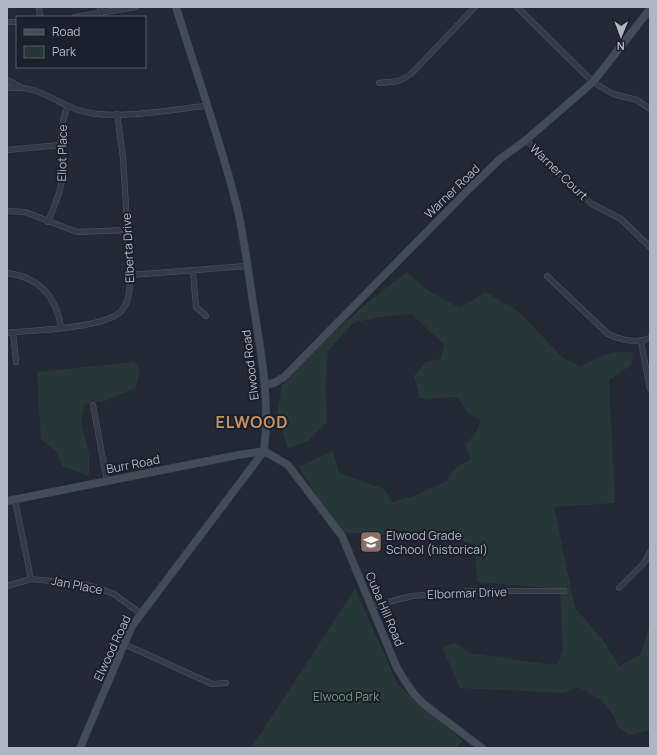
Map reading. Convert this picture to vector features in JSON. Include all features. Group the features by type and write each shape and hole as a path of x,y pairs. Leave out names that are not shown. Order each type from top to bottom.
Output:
{"main road":[{"name":"Elwood Road","path":"80,748 124,644 140,613 264,451 267,428 265,385 239,219 229,176 176,7"},
{"name":"Warner Road","path":"265,385 274,383 284,377 500,159 526,140 593,82 650,9"},
{"name":"Burr Road","path":"7,501 264,451"},
{"name":"Cuba Hill Road","path":"264,451 288,466 342,536 397,668 414,694 425,705 482,748"}],"street":[{"path":"100,7 101,14"},
{"path":"84,16 136,7"},
{"path":"379,83 399,81 411,74 475,7"},
{"path":"517,7 593,82 613,94 637,100 650,109"},
{"path":"7,80 20,86 40,91 68,106 88,113 117,114 207,106"},
{"path":"7,88 20,86"},
{"name":"Eliot Place","path":"48,222 60,193 62,179 60,145 61,125 68,106"},
{"name":"Elberta Drive","path":"7,333 96,324 112,318 123,309 127,301 130,276 123,157 117,114"},
{"name":"Warner Court","path":"526,140 580,194 592,204 621,219 650,247"},
{"path":"7,150 60,145"},
{"path":"7,211 25,212 77,232 127,230"},
{"path":"130,276 247,266"},
{"path":"192,271 196,307 206,316"},
{"path":"7,273 20,275 31,280 48,293 55,304 61,327"},
{"path":"547,276 608,334 618,338 641,342 650,338"},
{"path":"13,332 16,362"},
{"path":"641,342 650,389"},
{"path":"93,405 107,481"},
{"path":"15,500 31,579"},
{"path":"619,588 644,563 650,552"},
{"name":"Jan Place","path":"7,586 31,579 54,580 101,588 126,601 140,613"},
{"name":"Elbormar Drive","path":"372,606 412,596 473,591 564,591"},
{"path":"124,644 212,684 226,683"}],"green space":[{"path":"407,272 427,290 460,308 485,292 518,311 562,357 581,367 594,359 612,353 633,352 631,365 609,380 615,503 554,507 575,608 603,640 619,666 640,655 650,625 650,730 629,735 617,726 614,716 601,700 579,687 564,693 460,688 442,647 455,643 470,653 545,664 558,664 563,650 560,589 477,582 475,545 460,540 339,532 299,467 333,451 339,473 384,489 392,502 414,496 447,481 454,470 471,459 465,444 474,436 481,420 468,414 458,397 420,399 414,376 426,362 441,359 444,344 411,314 373,318 353,323 328,351 325,386 327,422 308,441 288,448 277,416 282,385 333,333 372,299"},
{"path":"134,362 140,370 135,388 105,401 85,404 81,421 89,454 89,476 62,466 56,451 41,440 37,372"},
{"name":"Elwood Park","path":"355,589 398,685 462,740 457,748 251,748"}],"place":[{"name":"Elwood Grade School (historical)","path":"371,542"}],"district":[{"name":"ELWOOD","path":"252,422"}]}
